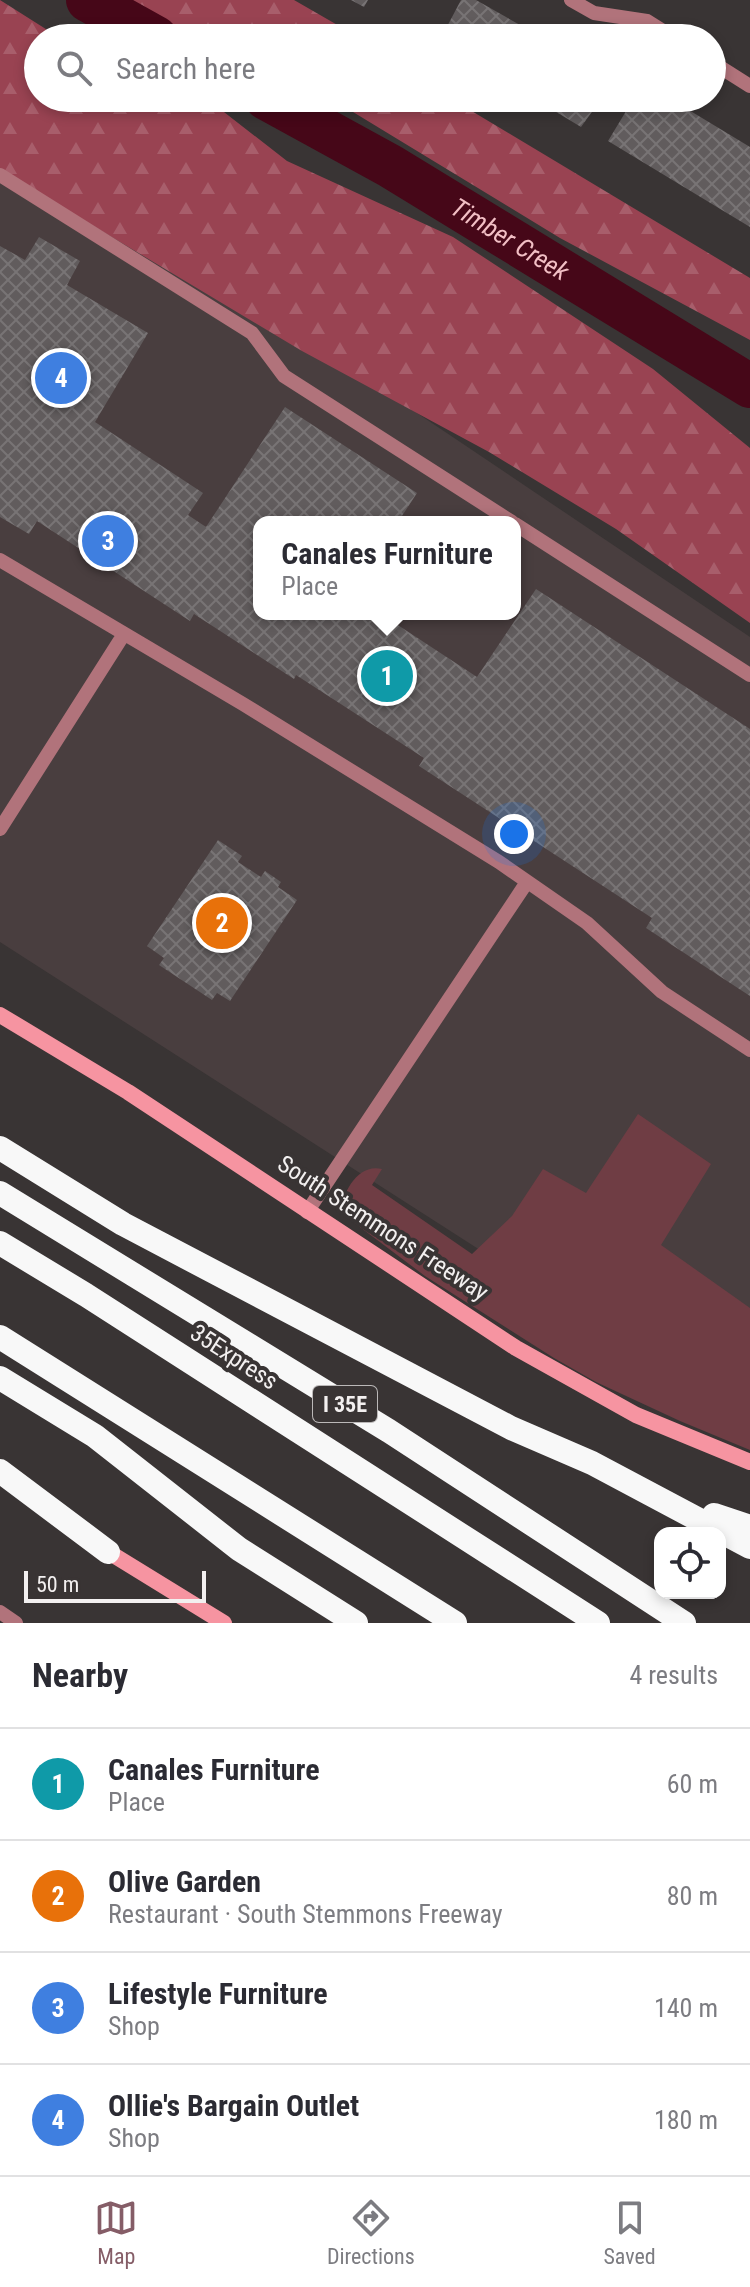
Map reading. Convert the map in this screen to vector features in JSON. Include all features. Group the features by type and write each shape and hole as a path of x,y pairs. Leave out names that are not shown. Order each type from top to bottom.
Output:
{"highway":[{"path":"0,1148 123,1224 511,1428 592,1463 750,1547"},
{"name":"I 35E","path":"0,1193 389,1431 684,1623"},
{"name":"35Express","path":"0,1243 11,1254 86,1295 598,1623"},
{"path":"0,1337 455,1623"},
{"path":"0,1378 95,1436 239,1549 356,1623"},
{"path":"0,1471 108,1552"},
{"path":"647,1494 750,1527"}],"main road":[{"name":"South Stemmons Freeway","path":"0,1015 128,1092 516,1348 636,1415 750,1462"},
{"path":"0,1481 224,1623"}],"lane":[{"path":"571,0 594,13 652,24"},
{"path":"726,71 750,86"},
{"path":"0,175 252,333 284,376 503,516"},
{"path":"521,528 750,675"},
{"path":"0,560 243,704 527,882 587,923 662,992 750,1050"},
{"path":"0,829 124,634"},
{"path":"307,1212 527,882"},
{"path":"0,1612 16,1623"}],"shaded area":[{"path":"0,165 408,407 750,637 750,1312 522,1277 0,942"},
{"path":"638,1114 711,1164 661,1245 750,1308 750,1450 596,1382 554,1358 425,1276 340,1212 344,1196 353,1181 366,1170 382,1169 372,1185 472,1254 512,1216 543,1169 586,1193"}],"green space":[{"path":"0,0 38,24 24,24 24,112 224,112 287,161 453,237 653,369 750,448 750,623 616,529 489,452 302,351 0,170"},
{"path":"114,0 294,0 336,24 163,24"},
{"path":"353,112 473,112 750,278 750,340 560,238"}],"building":[{"path":"351,0 368,0 364,7"},
{"path":"461,0 476,0 518,24 448,24"},
{"path":"556,112 592,112 581,127"},
{"path":"626,112 692,112 750,147 750,227 608,141"},
{"path":"39,237 80,261 67,285 148,333 95,422 203,493 188,515 206,527 285,407 417,493 402,516 253,516 253,620 390,620 477,677 515,620 521,620 521,611 536,589 750,729 750,996 646,928 652,918 419,766 424,758 296,675 294,679 194,614 190,621 37,521 29,534 0,517 0,246 25,260"},
{"path":"218,840 242,856 238,862 261,877 265,871 281,882 278,887 297,900 230,1001 217,993 212,1000 159,965 164,958 147,946"}],"waterway":[{"name":"Timber Creek","path":"88,0 131,24"},
{"name":"Timber Creek","path":"292,112 390,166 750,386"}],"place":[{"name":"Ollie's Bargain Outlet","path":"61,378"},
{"name":"Lifestyle Furniture","path":"108,541"},
{"name":"Canales Furniture","path":"387,676"},
{"name":"Olive Garden","path":"222,923"}]}
